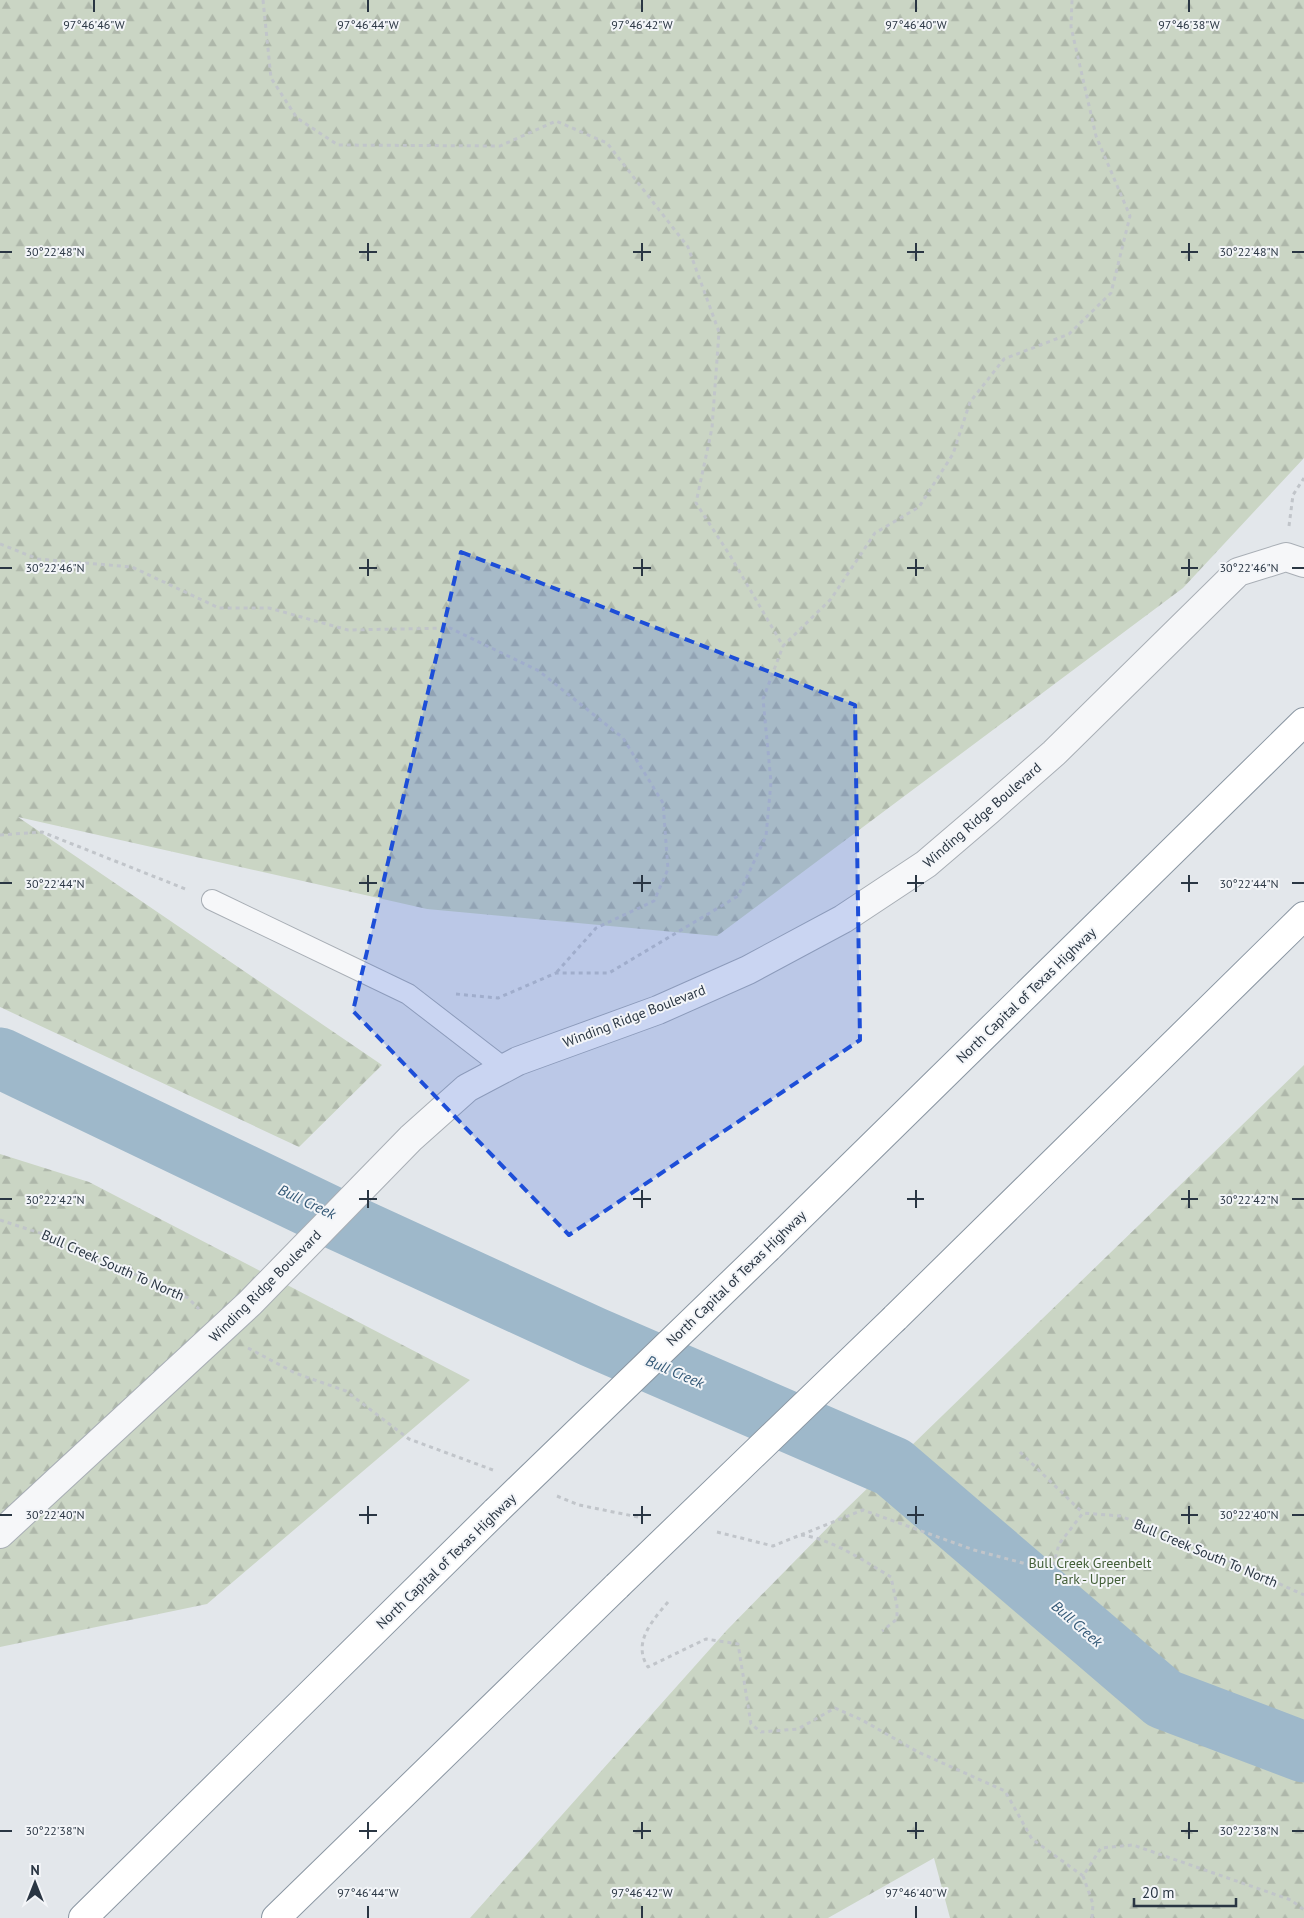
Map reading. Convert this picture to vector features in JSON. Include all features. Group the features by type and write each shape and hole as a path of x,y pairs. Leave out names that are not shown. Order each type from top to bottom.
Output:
{"highway":[{"name":"North Capital of Texas Highway","path":"83,1918 496,1511 768,1248 1304,722"},
{"path":"276,1918 895,1318 1304,916"}],"street":[{"name":"Winding Ridge Boulevard","path":"0,1534 250,1303 411,1138 467,1088 518,1061 658,1010 748,970 852,913 926,864 1054,753 1238,572 1295,560"}],"lane":[{"path":"212,900 408,994 504,1068"}],"path":[{"path":"263,0 270,78 297,118 338,145 500,146 556,121 607,143 688,247 719,332 712,428 696,503 731,557 783,646"},
{"path":"451,993 498,998 556,973 609,973 738,896 766,836 771,782 763,699 783,646 831,599 875,533 918,507 952,454 970,402 1004,359 1069,334 1111,294 1130,216 1096,136 1071,27 1072,0"},
{"path":"1295,560 1292,495 1304,478"},
{"path":"0,544 38,559 132,567 219,608 268,608 348,630 450,628 539,671 623,738 663,803 668,869 654,901 596,928 556,973"},
{"path":"0,835 42,832 212,900"},
{"name":"Bull Creek South To North","path":"0,1220 52,1237 188,1298 219,1332 295,1373 346,1391 409,1439 498,1472"},
{"path":"714,1531 773,1546 863,1510 974,1550 1034,1566 1054,1563 1060,1544 1083,1513 1020,1452"},
{"path":"552,1494 579,1505 650,1519"},
{"name":"Bull Creek South To North","path":"1083,1513 1120,1516 1181,1539 1304,1595"},
{"path":"800,1535 811,1536 858,1556 891,1577 897,1606 897,1620 882,1631"},
{"path":"668,1602 648,1626 643,1644 642,1658 648,1667 706,1639 738,1644 751,1724 761,1732 798,1729 835,1708 862,1720 918,1752 1005,1790 1032,1839 1083,1876 1093,1904 1092,1918"},
{"path":"1083,1876 1101,1848 1133,1844 1291,1900 1304,1910"}],"highlighted area":[{"path":"461,552 855,705 860,1040 569,1235 353,1011"}],"green space":[{"path":"0,0 1304,0 1304,458 1183,588 717,936 427,909 18,817 382,1065 299,1147 0,1007"},
{"name":"Bull Creek Greenbelt Park - Upper","path":"1304,1065 1304,1918 950,1918 934,1858 828,1918 470,1918 727,1630 842,1513"},
{"path":"0,1154 89,1182 470,1380 207,1604 0,1647"}],"waterway":[{"name":"Bull Creek","path":"0,1058 334,1218 593,1337 893,1467 1164,1699 1304,1752"}]}
